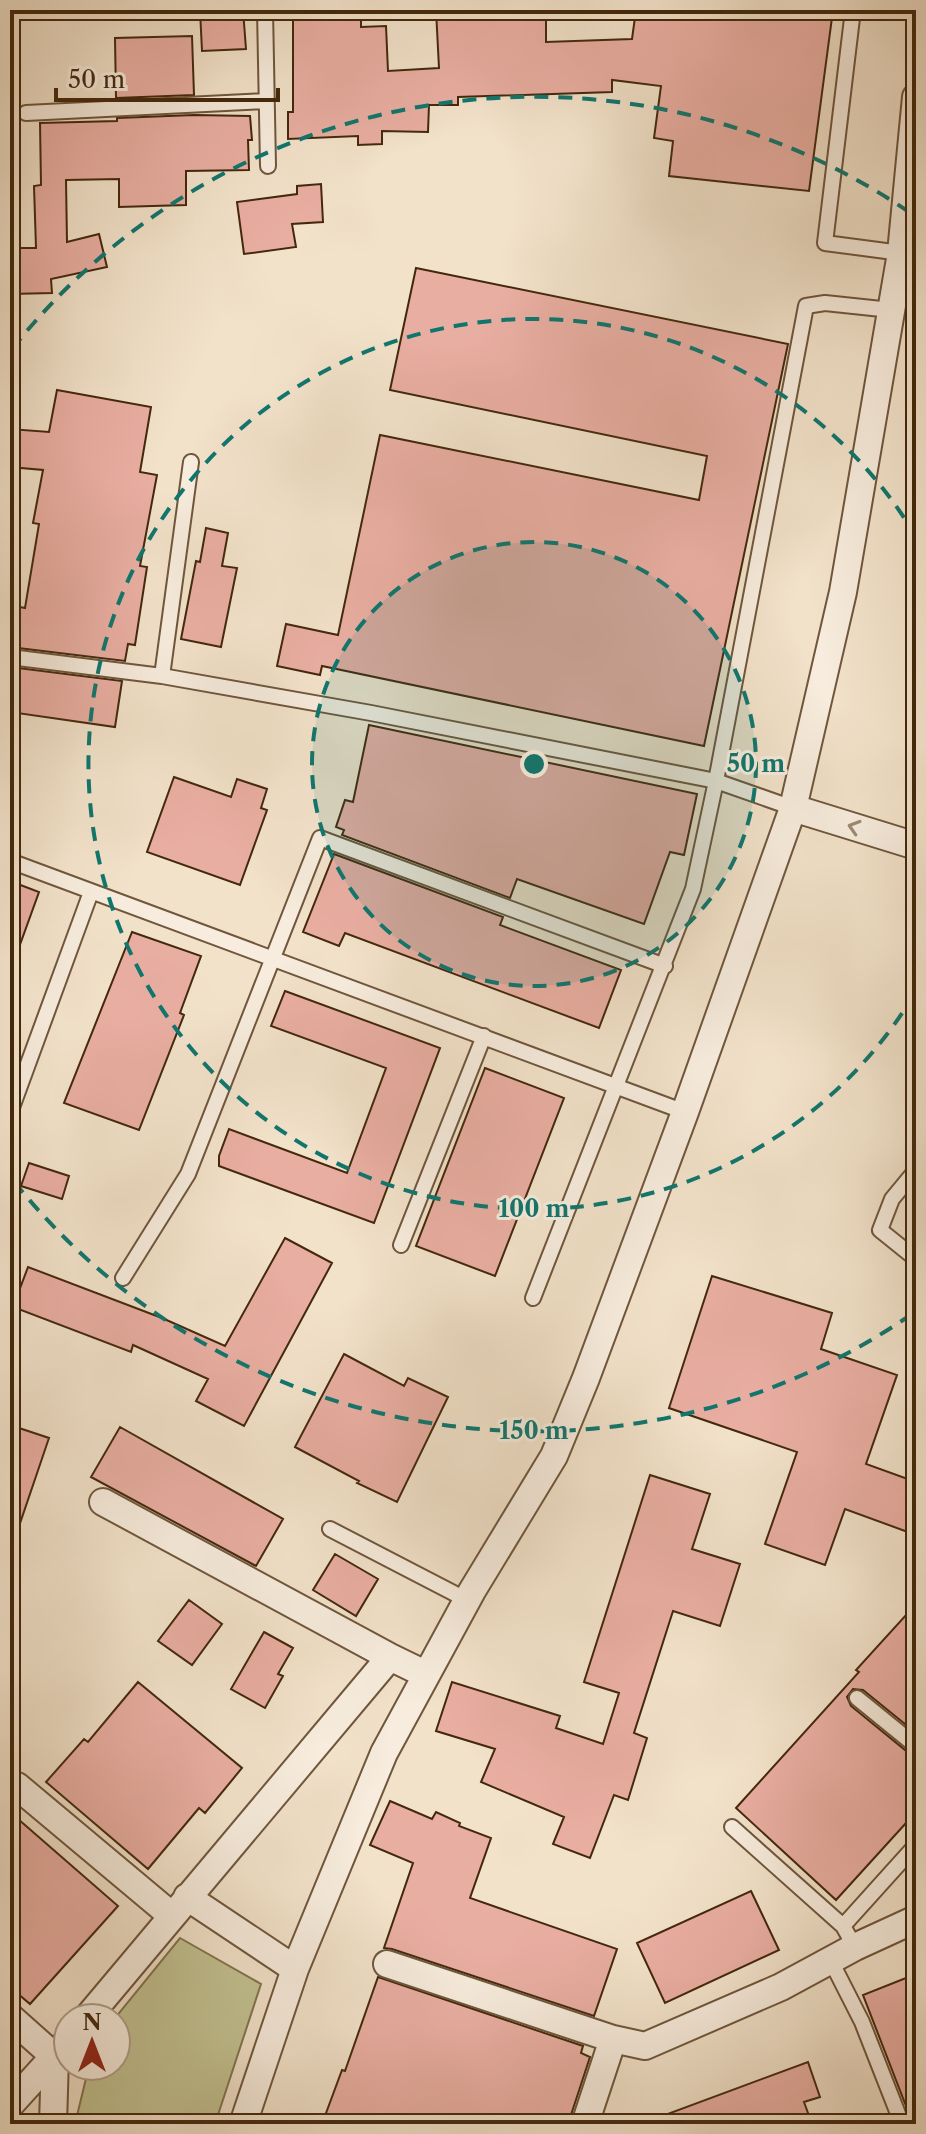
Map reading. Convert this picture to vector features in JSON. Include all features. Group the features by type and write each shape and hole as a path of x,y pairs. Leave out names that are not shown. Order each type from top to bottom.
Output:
{"street":[{"path":"243,2124 295,1969 384,1753 467,1600 554,1456 685,1112 793,808 843,592 891,310 908,252 916,97"},
{"path":"793,808 916,846"},
{"path":"103,1502 425,1674"},
{"path":"100,2002 390,1657"},
{"path":"17,1786 179,1906 295,1969"},
{"path":"387,1964 613,2039 645,2046 781,1987 831,1961 849,1936 916,1919"},
{"path":"10,2017 52,2043"},
{"path":"585,2124 613,2039"},
{"path":"10,2105 52,2060"},
{"path":"53,2124 58,2082"}],"lane":[{"path":"265,10 268,166"},
{"path":"853,10 825,243 908,252"},
{"path":"26,113 266,101"},
{"path":"533,1298 693,889 806,306 825,303 891,310"},
{"path":"162,676 191,462"},
{"path":"10,657 162,676 371,713 716,781 793,808"},
{"path":"123,1278 188,1174 320,838 665,966"},
{"path":"10,861 484,1036 616,1089 685,1112"},
{"path":"10,1113 91,892"},
{"path":"401,1245 484,1036"},
{"path":"916,1170 892,1199 880,1230 916,1259"},
{"path":"330,1529 467,1600"},
{"path":"857,1698 916,1746"},
{"path":"732,1827 849,1936 916,1845"},
{"path":"831,1961 862,2022 902,2124"}],"shaded area":[{"path":"180,1938 261,1984 215,2124 75,2124 85,2082 132,2082 132,2002 128,2002"}],"building":[{"path":"200,10 243,10 246,49 202,51"},
{"path":"293,10 361,10 361,27 386,26 388,71 439,68 436,10 546,10 546,42 632,39 636,10 718,18 719,10 833,10 809,191 669,176 673,141 654,138 661,86 612,80 612,92 458,97 458,105 429,105 428,132 382,131 382,144 358,145 358,136 288,139 288,112 293,112"},
{"path":"192,36 194,95 116,98 115,38"},
{"path":"194,115 250,116 252,140 248,140 249,170 186,171 186,205 119,207 119,179 66,180 67,242 99,234 107,267 51,279 52,293 10,294 10,248 36,248 34,186 41,185 40,123"},
{"path":"321,184 323,222 292,224 296,247 244,254 237,202 297,194 297,186"},
{"path":"416,268 788,344 704,746 322,666 320,675 277,666 286,624 338,635 380,435 699,500 707,456 390,390"},
{"path":"57,390 151,407 140,472 157,475 140,566 147,567 135,645 128,644 125,661 10,647 10,605 25,608 39,524 33,523 43,470 10,467 10,429 49,432"},
{"path":"206,528 228,533 222,566 237,568 221,647 181,639 196,561 200,562"},
{"path":"10,667 122,681 115,727 10,712"},
{"path":"369,725 697,794 684,855 670,852 644,924 517,879 510,898 342,835 344,830 336,827 345,800 353,802"},
{"path":"174,777 231,797 237,779 267,789 261,808 267,810 240,885 147,852"},
{"path":"334,854 503,917 500,925 621,970 599,1028 345,933 339,946 303,932"},
{"path":"10,881 39,892 13,964 10,963"},
{"path":"132,932 201,956 180,1013 184,1015 139,1130 64,1103"},
{"path":"285,991 440,1048 374,1223 219,1166 219,1156 229,1129 347,1173 386,1068 271,1026"},
{"path":"485,1068 564,1098 495,1276 416,1246"},
{"path":"29,1163 69,1176 62,1199 21,1186"},
{"path":"285,1238 332,1263 244,1426 196,1401 208,1379 133,1345 131,1352 13,1307 28,1267 162,1318 225,1346"},
{"path":"712,1276 832,1313 821,1349 897,1375 866,1464 916,1482 916,1535 845,1509 825,1565 765,1544 797,1452 669,1408"},
{"path":"344,1354 404,1386 408,1378 448,1397 397,1502 295,1447"},
{"path":"10,1425 49,1438 14,1541 10,1540"},
{"path":"120,1427 283,1519 256,1566 91,1477"},
{"path":"650,1475 710,1494 692,1549 740,1564 720,1626 673,1611 634,1733 647,1738 628,1800 614,1795 590,1858 553,1844 564,1817 481,1782 495,1749 436,1731 452,1682 560,1716 556,1728 603,1744 619,1693 584,1682"},
{"path":"335,1554 378,1579 356,1616 313,1590"},
{"path":"189,1600 222,1624 192,1665 158,1641"},
{"path":"916,1604 916,1733 863,1690 853,1689 847,1697 851,1706 916,1756 916,1812 836,1900 736,1808"},
{"path":"264,1632 293,1648 278,1674 283,1676 265,1708 231,1689"},
{"path":"138,1682 242,1768 205,1813 199,1808 148,1869 46,1782 84,1739 88,1742"},
{"path":"390,1801 432,1819 436,1812 460,1823 459,1826 491,1838 470,1898 617,1949 594,2016 384,1948 413,1863 370,1845"},
{"path":"10,1812 118,1906 30,2004 10,1987"},
{"path":"751,1891 779,1950 665,2003 637,1943"},
{"path":"916,1974 916,2124 913,2124 863,1995"},
{"path":"378,1977 583,2046 581,2053 590,2057 568,2124 322,2124 342,2070 345,2071"},
{"path":"808,2062 820,2097 804,2102 812,2124 646,2122"}]}
